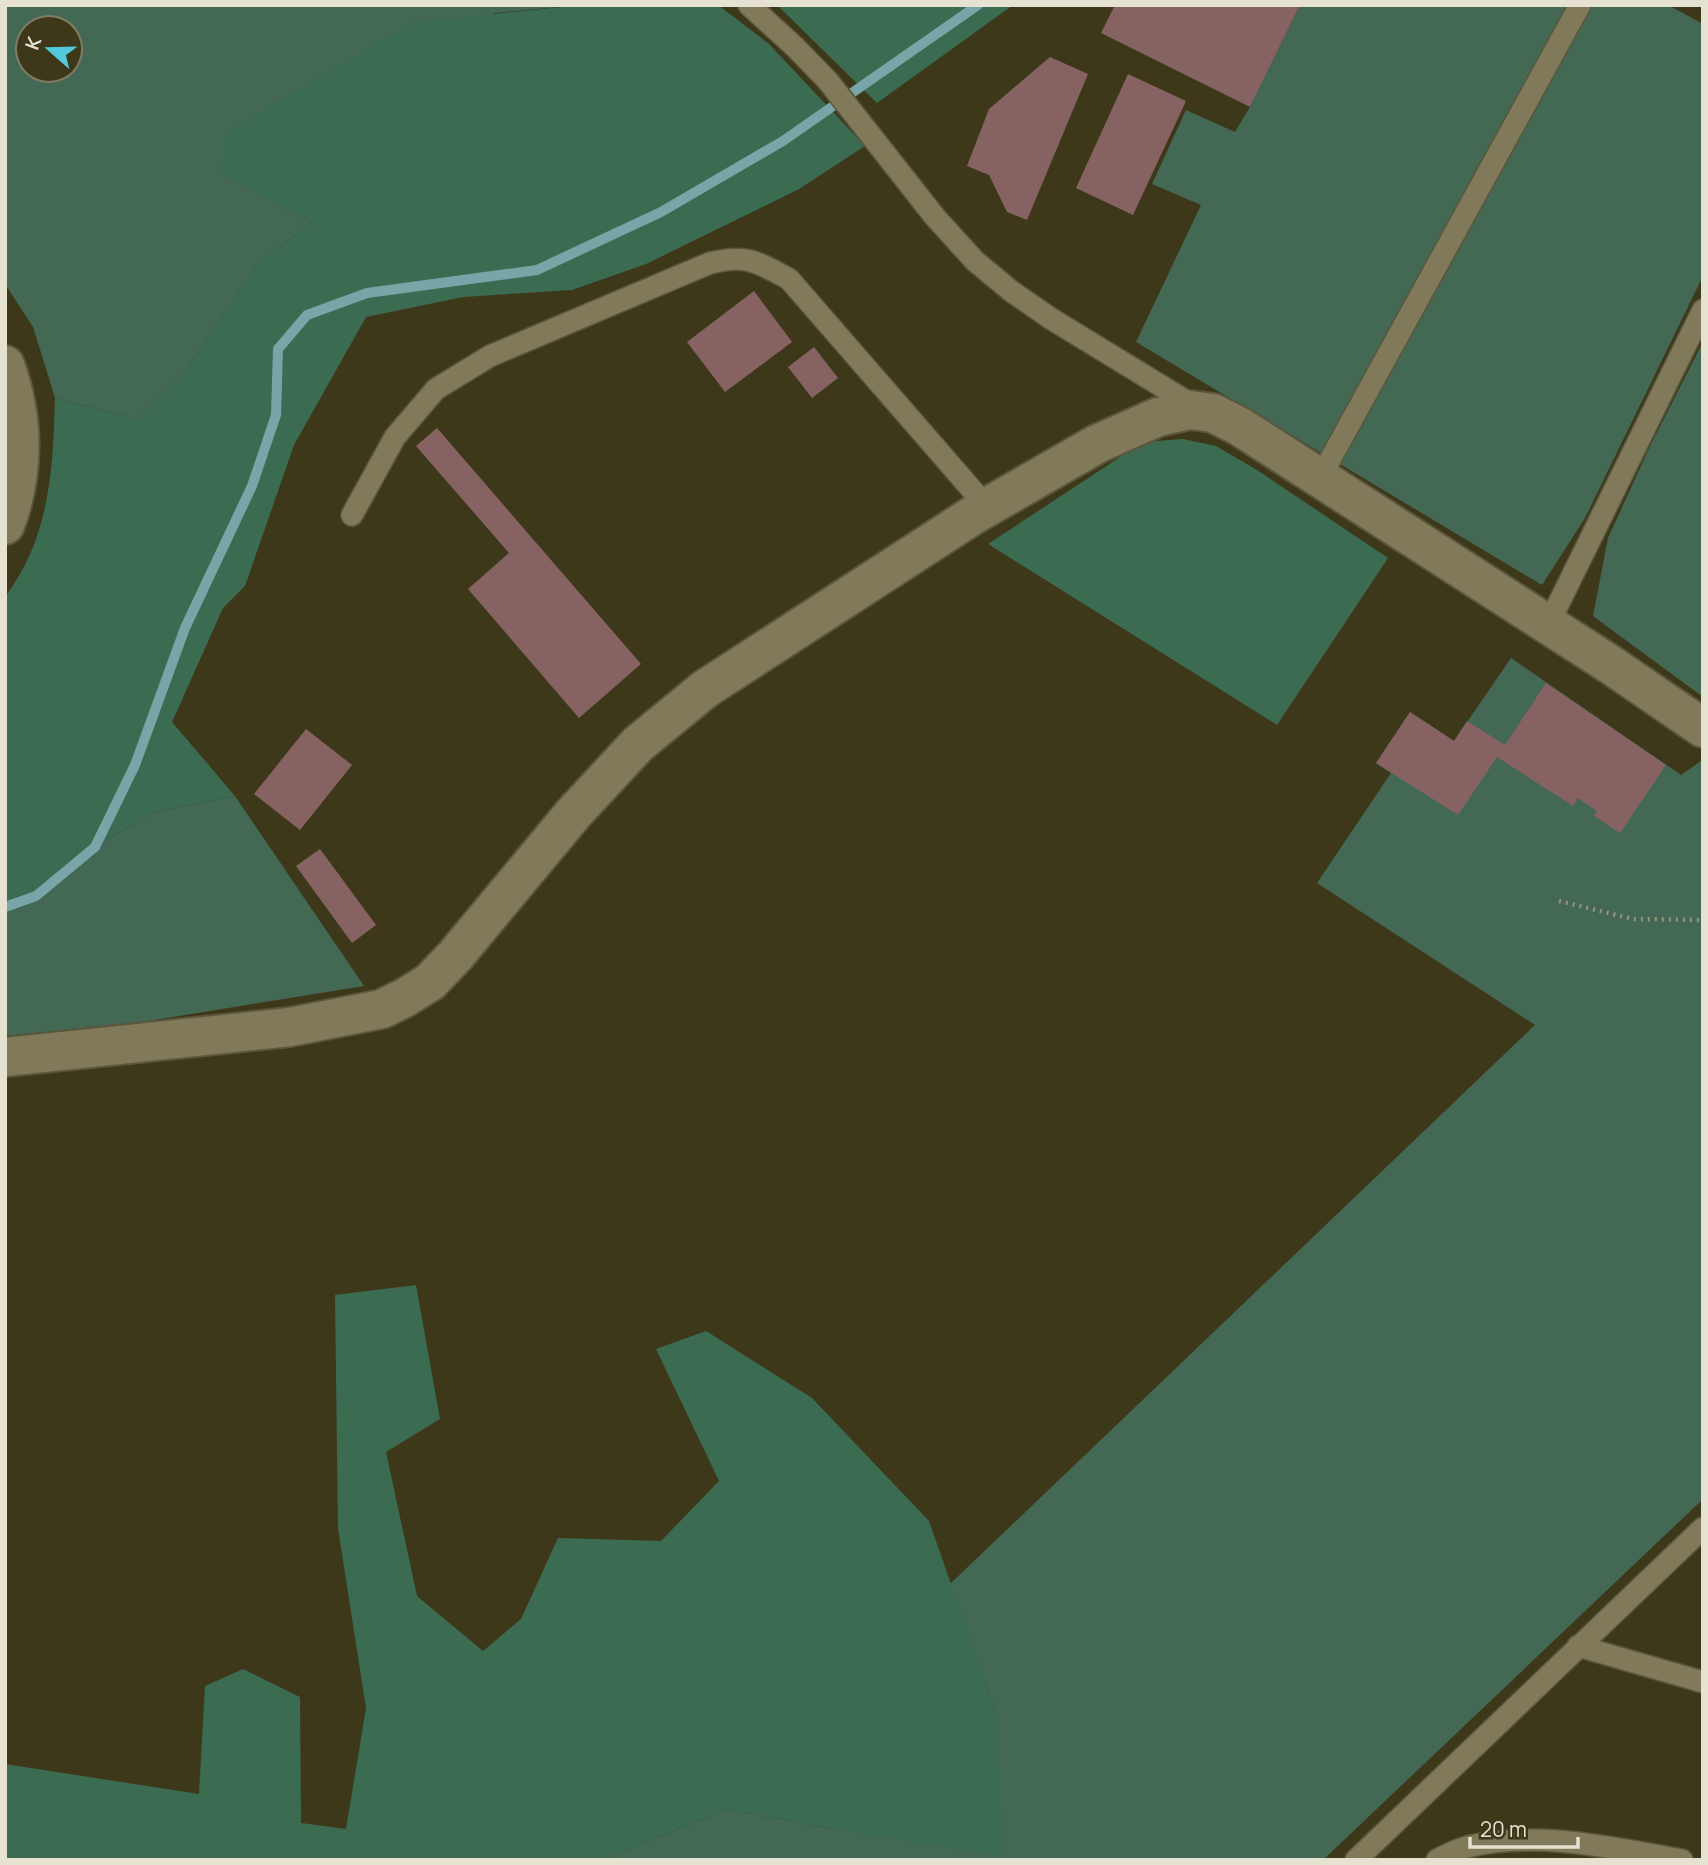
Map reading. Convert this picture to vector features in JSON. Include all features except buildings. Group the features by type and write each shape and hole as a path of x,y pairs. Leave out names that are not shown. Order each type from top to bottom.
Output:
{"street":[{"path":"5,365 15,391 21,435 18,474 5,525"},
{"path":"5,1057 290,1027 382,1009 406,997 430,982 455,956 573,814 638,744 705,689 986,507 1097,444 1146,423 1190,410 1213,413 1239,426 1703,728"}],"lane":[{"path":"749,5 828,81 935,218 975,261 1049,318 1204,412"},
{"path":"1320,478 1580,5"},
{"path":"352,514 395,437 436,388 490,356 710,262 733,257 759,263 789,279 986,507"},
{"path":"1548,625 1703,310"},
{"path":"1356,1860 1703,1528"},
{"path":"1578,1646 1703,1682"},
{"path":"1437,1860 1464,1848 1502,1841 1531,1841 1585,1844 1682,1860"}],"path":[{"path":"1559,901 1633,919 1703,920"}],"green space":[{"path":"5,5 581,5 495,13 222,173 312,222 259,263 184,374 138,419 55,398 33,327 5,284"},
{"path":"581,5 718,5 768,43 865,146 799,189 646,264 572,290 463,297 366,317 294,445 245,586 223,608 172,722 235,796 155,812 95,847 36,896 5,907 5,597 32,551 40,527 50,477 55,398 138,419 184,374 259,263 312,222 221,173 227,132 413,22"},
{"path":"777,5 1013,5 877,103"},
{"path":"1300,5 1668,5 1703,24 1703,276 1585,518 1542,585 1136,342 1201,205 1152,184 1186,110 1235,132"},
{"path":"1703,342 1703,697 1593,616 1608,538 1651,444"},
{"path":"1183,439 1216,446 1257,470 1388,558 1277,725 988,544 1143,442"},
{"path":"1511,658 1681,775 1703,762 1703,1499 1323,1860 603,1860 727,1809 837,1830 995,1710 950,1584 1535,1025 1317,883 1391,773 1376,763 1410,712 1454,741"},
{"path":"235,796 364,986 142,1022 5,1036 5,907 36,896 95,847 155,812"},
{"path":"416,1285 440,1419 386,1452 417,1596 483,1651 521,1619 558,1538 661,1541 719,1481 656,1349 706,1331 812,1398 929,1521 995,1710 1004,1857 727,1809 603,1860 5,1860 5,1764 199,1794 205,1686 243,1669 300,1697 301,1823 346,1829 366,1708 338,1528 335,1295"}],"waterway":[{"path":"5,907 36,896 95,847 135,765 185,628 252,486 276,415 278,349 307,315 367,293 537,270 661,212 783,141 978,5"}]}
